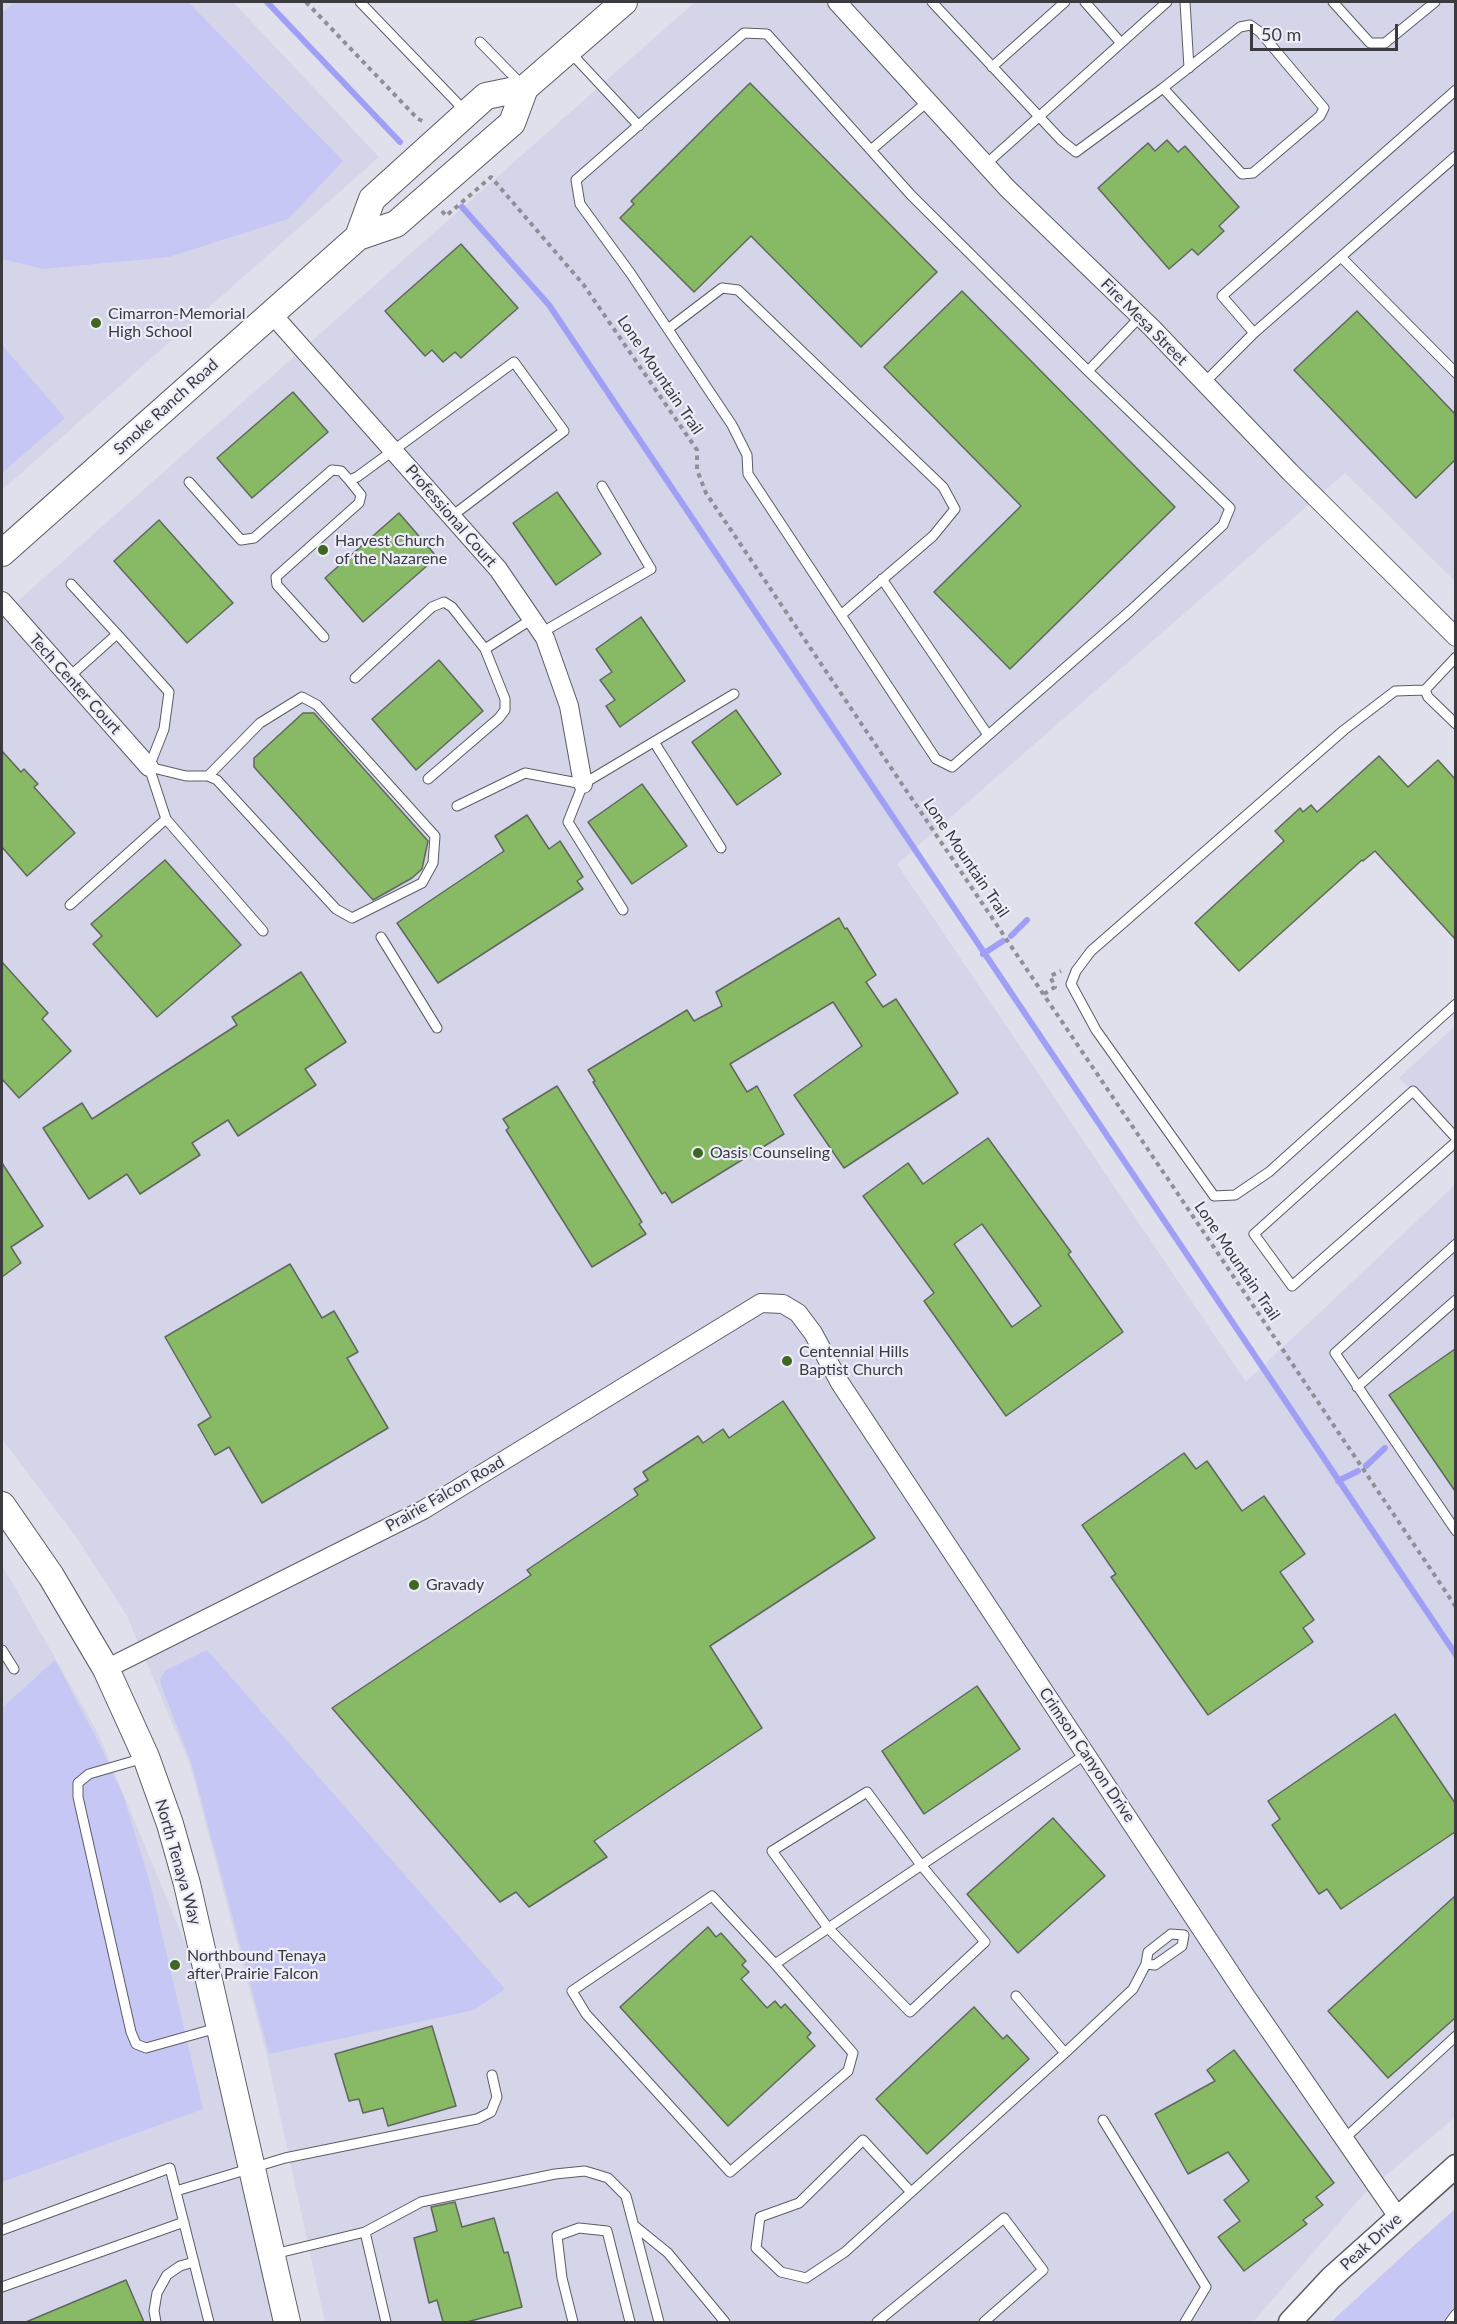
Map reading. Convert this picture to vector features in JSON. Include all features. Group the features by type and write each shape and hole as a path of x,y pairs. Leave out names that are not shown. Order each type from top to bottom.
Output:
{"main road":[{"name":"Smoke Ranch Road","path":"2,553 358,237 396,224 512,123 525,88 624,2"},
{"name":"Smoke Ranch Road","path":"358,237 372,199 486,96 525,88"},
{"name":"North Tenaya Way","path":"2,1505 51,1576 106,1670 146,1757 187,1884 287,2322"}],"street":[{"name":"Fire Mesa Street","path":"837,2 985,165 1140,317 1455,637"},
{"name":"Professional Court","path":"272,314 498,569 537,626 569,706 583,784"},
{"name":"Tech Center Court","path":"2,601 149,767"},
{"name":"Prairie Falcon Road","path":"106,1670 423,1510 717,1328 761,1303 773,1302"},
{"name":"Crimson Canyon Drive","path":"773,1302 783,1304 798,1313 813,1333 840,1383 1086,1754 1192,1930 1398,2217"},
{"name":"Peak Drive","path":"1290,2322 1331,2278 1455,2166"}],"lane":[{"path":"360,2 467,113"},
{"path":"932,2 1076,152 1163,88 1240,27 1250,25 1260,32 1324,108 1320,116 1253,173 1242,174 1163,88"},
{"path":"992,67 1065,2"},
{"path":"1084,2 1121,43"},
{"path":"985,165 1167,2"},
{"path":"1185,2 1189,68"},
{"path":"1347,2 1336,5 1370,43 1385,43 1435,2"},
{"path":"744,33 767,34 911,195 1230,508 1223,525 1215,533 952,768 936,759 841,615 748,474 747,455 732,425 580,204 576,180 639,126 744,33"},
{"path":"480,42 525,88"},
{"path":"568,50 639,126"},
{"path":"1254,333 1222,296 1455,90"},
{"path":"871,150 927,102"},
{"path":"1204,383 1254,333 1455,156"},
{"path":"1341,257 1455,373"},
{"path":"668,329 722,288 738,290 942,487 955,509 933,537 841,615"},
{"path":"1088,371 1140,317"},
{"path":"349,480 514,362 564,431 452,516"},
{"path":"189,482 242,540 254,538 332,470 341,471 349,480 361,495 359,503 276,578 277,585 324,637"},
{"path":"485,649 537,626 651,569 602,486"},
{"path":"882,579 987,735"},
{"path":"70,584 169,692 164,729 149,767 166,819 263,931"},
{"path":"355,678 432,608 444,602 452,607 485,649 505,699 505,710 499,718 428,779"},
{"path":"69,677 117,634"},
{"path":"1455,657 1425,690 1395,690 1344,730 1091,951 1076,971 1071,984 1096,1030 1214,1196 1235,1195 1269,1172 1455,1004"},
{"path":"1425,690 1428,697 1455,724"},
{"path":"623,910 568,822 583,784 734,694"},
{"path":"149,767 186,776 208,776 218,780 336,909 352,918 422,883 433,863 435,836 317,705 302,697 260,723 208,776"},
{"path":"654,742 721,848"},
{"path":"458,806 525,773 583,784"},
{"path":"70,905 166,819"},
{"path":"381,937 437,1028"},
{"path":"1413,1091 1455,1140 1292,1286 1254,1234 1413,1091"},
{"path":"1455,1244 1335,1353 1455,1531"},
{"path":"1357,1387 1455,1300"},
{"path":"2,1650 14,1669"},
{"path":"775,1964 1086,1754"},
{"path":"146,1757 89,1774 78,1783 78,1797 131,2032 136,2044 147,2048 220,2027"},
{"path":"867,1792 921,1865 986,1942 910,2012 828,1928 771,1851 867,1792"},
{"path":"712,1896 775,1964 853,2053 848,2071 730,2172 586,2014 572,1991 712,1896"},
{"path":"910,2192 863,2140 799,2203 760,2217 756,2248 781,2272 806,2278 845,2252 1065,2054 1133,1989 1146,1964 1148,1952 1171,1934 1192,1930"},
{"path":"1146,1964 1155,1965 1182,1946 1192,1930"},
{"path":"1016,1996 1065,2054"},
{"path":"1344,2139 1455,2036"},
{"path":"176,2191 251,2166 477,2119 491,2112 497,2097 492,2075"},
{"path":"1103,2120 1206,2287 1185,2322"},
{"path":"2,2230 170,2168 209,2322"},
{"path":"271,2255 365,2232 421,2202 555,2174 585,2171 598,2174 617,2186 631,2206 659,2322"},
{"path":"877,2322 1004,2218 1043,2270 984,2322"},
{"path":"2,2287 184,2222"},
{"path":"636,2227 668,2253 725,2322"},
{"path":"573,2322 562,2278 557,2235 579,2228 607,2231 630,2322"},
{"path":"365,2232 387,2322"},
{"path":"156,2322 157,2293 167,2275 180,2266 194,2262"},
{"path":"1450,2322 1455,2314"}],"path":[{"path":"306,2 418,119 424,121"},
{"name":"Lone Mountain Trail","path":"446,216 491,177 583,284 697,450 697,470 706,493 1455,1607"}],"shaded area":[{"name":"Cimarron-Memorial High School","path":"2,2 233,2 379,157 2,490"},
{"name":"Cimarron-Memorial High School","path":"14,2 188,2 343,161 288,219 169,257 43,269 2,259 2,13"},
{"path":"695,2 1455,2 1455,581 1345,473 897,864 1246,1382 1455,1185 1455,2117 1363,2195 1253,2322 325,2322 267,2056 190,1765 127,1616 77,1538 2,1439 2,615"},
{"path":"2,345 65,418 2,473"},
{"path":"1455,1026 1455,1135 1399,1078"},
{"path":"2,1565 99,1735 220,2027 287,2322 2,2322"},
{"path":"207,1650 505,1989 474,2010 269,2054 192,1765 160,1679 165,1671"},
{"path":"55,1660 98,1741 124,1798 150,1883 203,2109 2,2182 2,1708"},
{"path":"1455,2209 1455,2322 1331,2322 1409,2250"}],"building":[{"path":"750,83 937,272 861,347 751,236 694,292 620,218 634,204 631,201"},
{"path":"1167,140 1178,152 1185,146 1239,207 1219,226 1224,231 1198,255 1192,249 1169,269 1098,188 1148,143 1155,151"},
{"path":"461,244 518,308 461,358 455,352 443,362 432,350 425,356 385,311"},
{"path":"962,291 1175,507 1010,669 934,592 1021,506 884,367"},
{"path":"1357,311 1455,414 1455,460 1416,498 1294,370"},
{"path":"293,392 328,432 252,498 217,458"},
{"path":"557,492 601,554 556,585 513,523"},
{"path":"399,513 437,557 363,622 325,578"},
{"path":"159,520 233,603 187,643 114,561"},
{"path":"641,617 685,681 620,727 606,706 615,700 600,680 612,672 596,649"},
{"path":"439,660 483,711 416,770 372,719"},
{"path":"736,710 781,774 737,805 692,742"},
{"path":"303,713 314,713 428,841 422,869 412,878 373,900 254,767 254,758"},
{"path":"2,751 21,772 24,769 38,784 34,787 75,833 27,876 2,847"},
{"path":"1379,756 1408,787 1438,760 1455,779 1455,939 1375,851 1362,860 1239,971 1195,923 1284,841 1275,831 1300,808 1303,812 1311,805 1317,812"},
{"path":"642,784 687,846 632,884 588,822"},
{"path":"527,815 549,849 560,841 583,877 577,881 583,889 438,983 397,923 504,851 495,836"},
{"path":"165,860 241,945 157,1017 93,944 102,936 91,924"},
{"path":"839,918 876,975 866,982 883,1007 896,999 958,1093 844,1168 794,1095 862,1046 833,1002 730,1064 747,1092 757,1086 784,1134 672,1203 665,1192 662,1194 593,1082 595,1081 588,1070 687,1010 694,1021 722,1006 716,992"},
{"path":"2,962 48,1013 42,1019 71,1051 19,1098 2,1079"},
{"path":"301,972 346,1042 305,1069 316,1085 238,1136 228,1120 192,1143 200,1155 140,1194 127,1174 89,1199 43,1128 82,1103 92,1119 237,1025 232,1017"},
{"path":"557,1086 642,1222 639,1224 646,1234 592,1267 506,1130 509,1128 503,1119"},
{"path":"988,1138 1071,1252 1068,1254 1123,1332 1006,1416 924,1301 934,1293 863,1196 908,1163 923,1184","holes":["982,1224 1041,1306 1012,1327 954,1244"]},
{"path":"2,1163 43,1226 11,1247 21,1263 2,1277"},
{"path":"290,1264 322,1318 334,1311 358,1352 347,1358 388,1428 262,1503 229,1447 215,1455 198,1425 211,1417 165,1337"},
{"path":"1455,1349 1455,1491 1389,1395"},
{"path":"783,1401 875,1538 710,1646 762,1728 594,1841 607,1857 529,1907 516,1892 500,1902 332,1708 531,1575 527,1570 638,1495 634,1489 648,1480 643,1472 698,1436 703,1443 723,1429 729,1438"},
{"path":"1184,1453 1196,1469 1207,1461 1242,1511 1264,1496 1305,1554 1280,1572 1314,1620 1303,1628 1313,1642 1208,1715 1111,1577 1116,1574 1082,1525"},
{"path":"977,1686 1020,1749 924,1814 882,1751"},
{"path":"1395,1714 1455,1803 1455,1832 1341,1909 1327,1889 1319,1894 1272,1825 1280,1819 1268,1801"},
{"path":"1053,1818 1105,1876 1018,1953 967,1894"},
{"path":"1455,1896 1455,2018 1388,2078 1328,2011"},
{"path":"708,1927 716,1937 721,1933 746,1961 742,1965 749,1972 741,1979 767,2008 775,2001 781,2008 785,2004 811,2033 807,2037 815,2046 728,2126 620,2007"},
{"path":"974,2007 1003,2039 1007,2035 1029,2059 927,2154 876,2099"},
{"path":"432,2026 456,2106 388,2126 383,2108 363,2113 359,2099 349,2101 335,2054"},
{"path":"1234,2050 1334,2183 1316,2197 1323,2205 1303,2220 1307,2224 1244,2271 1218,2237 1240,2221 1224,2200 1249,2181 1228,2152 1188,2174 1155,2114 1215,2081 1207,2070"},
{"path":"455,2202 462,2227 494,2218 504,2253 508,2252 522,2307 467,2322 443,2322 437,2300 429,2303 414,2238 437,2231 431,2207"},
{"path":"126,2280 144,2322 26,2322"}],"waterway":[{"path":"267,2 400,142"},
{"path":"462,207 549,305 1456,1655"},
{"path":"1011,936 1027,920"},
{"path":"983,954 1003,941"},
{"path":"1366,1466 1385,1448"},
{"path":"1338,1481 1358,1471"}],"place":[{"name":"Cimarron-Memorial High School","path":"96,323"},
{"name":"Harvest Church of the Nazarene","path":"323,550"},
{"name":"Oasis Counseling","path":"698,1153"},
{"name":"Centennial Hills Baptist Church","path":"787,1361"},
{"name":"Gravady","path":"414,1585"},
{"name":"Northbound Tenaya after Prairie Falcon","path":"175,1965"}]}
